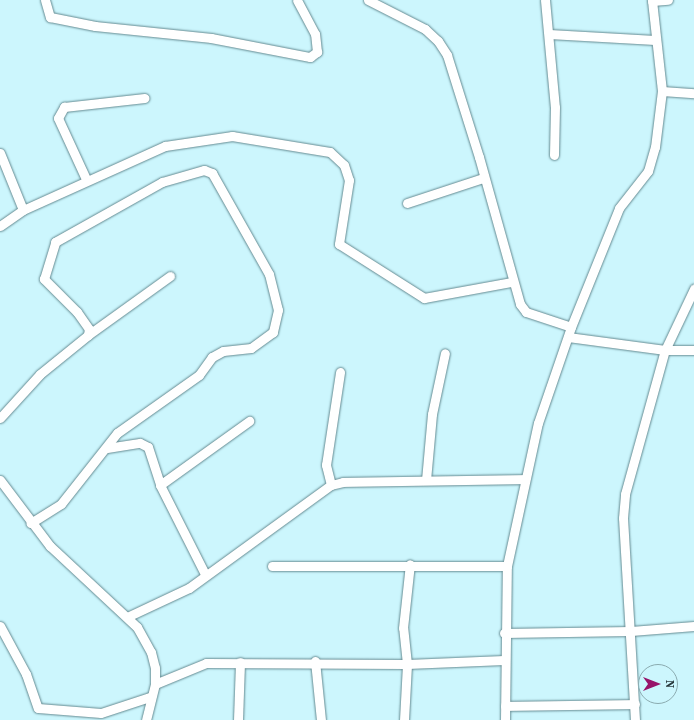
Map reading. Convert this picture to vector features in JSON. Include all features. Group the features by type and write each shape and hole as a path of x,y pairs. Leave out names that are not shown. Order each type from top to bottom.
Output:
{"street":[{"path":"45,0 50,17 95,26 211,38 310,57 317,52 315,34 297,0"},
{"path":"368,0 424,29 438,41 447,55 484,178 511,282 526,312 571,327"},
{"path":"545,0 555,107 554,155"},
{"path":"506,720 504,632 507,566 525,479 538,423 571,327 619,208 648,171 662,91 654,40 652,1 668,0"},
{"path":"549,34 654,40"},
{"path":"662,91 694,93"},
{"path":"86,179 58,118 64,107 144,98"},
{"path":"0,226 23,210 86,179 165,146 232,136 330,152 344,165 349,180 339,244 354,256 397,278 424,298 511,282"},
{"path":"0,153 23,210"},
{"path":"30,523 61,504 107,448 117,433 199,375 212,357 223,351 251,348 263,342 277,321 268,274 212,173 204,170 162,182 55,242 44,279 77,312 89,329 88,335"},
{"path":"407,203 484,178"},
{"path":"0,418 40,374 88,335 170,276"},
{"path":"634,720 635,704 623,518 625,494 665,350 694,289"},
{"path":"568,337 665,350 694,350"},
{"path":"426,480 432,414 445,353"},
{"path":"331,485 326,465 340,372"},
{"path":"160,485 249,422"},
{"path":"107,448 140,443 148,447 160,485 205,574"},
{"path":"127,617 188,588 205,574 331,485 342,482 525,479"},
{"path":"0,480 30,523 127,617 151,652 155,684 150,697 146,720"},
{"path":"272,566 410,564 507,566"},
{"path":"404,720 407,664 403,628 410,564"},
{"path":"0,626 26,674 38,708 101,713 150,697"},
{"path":"504,632 631,631 694,626"},
{"path":"155,684 206,663 315,661 407,664 504,660"},
{"path":"315,661 321,720"},
{"path":"238,720 240,662"},
{"path":"505,706 635,704"}]}
